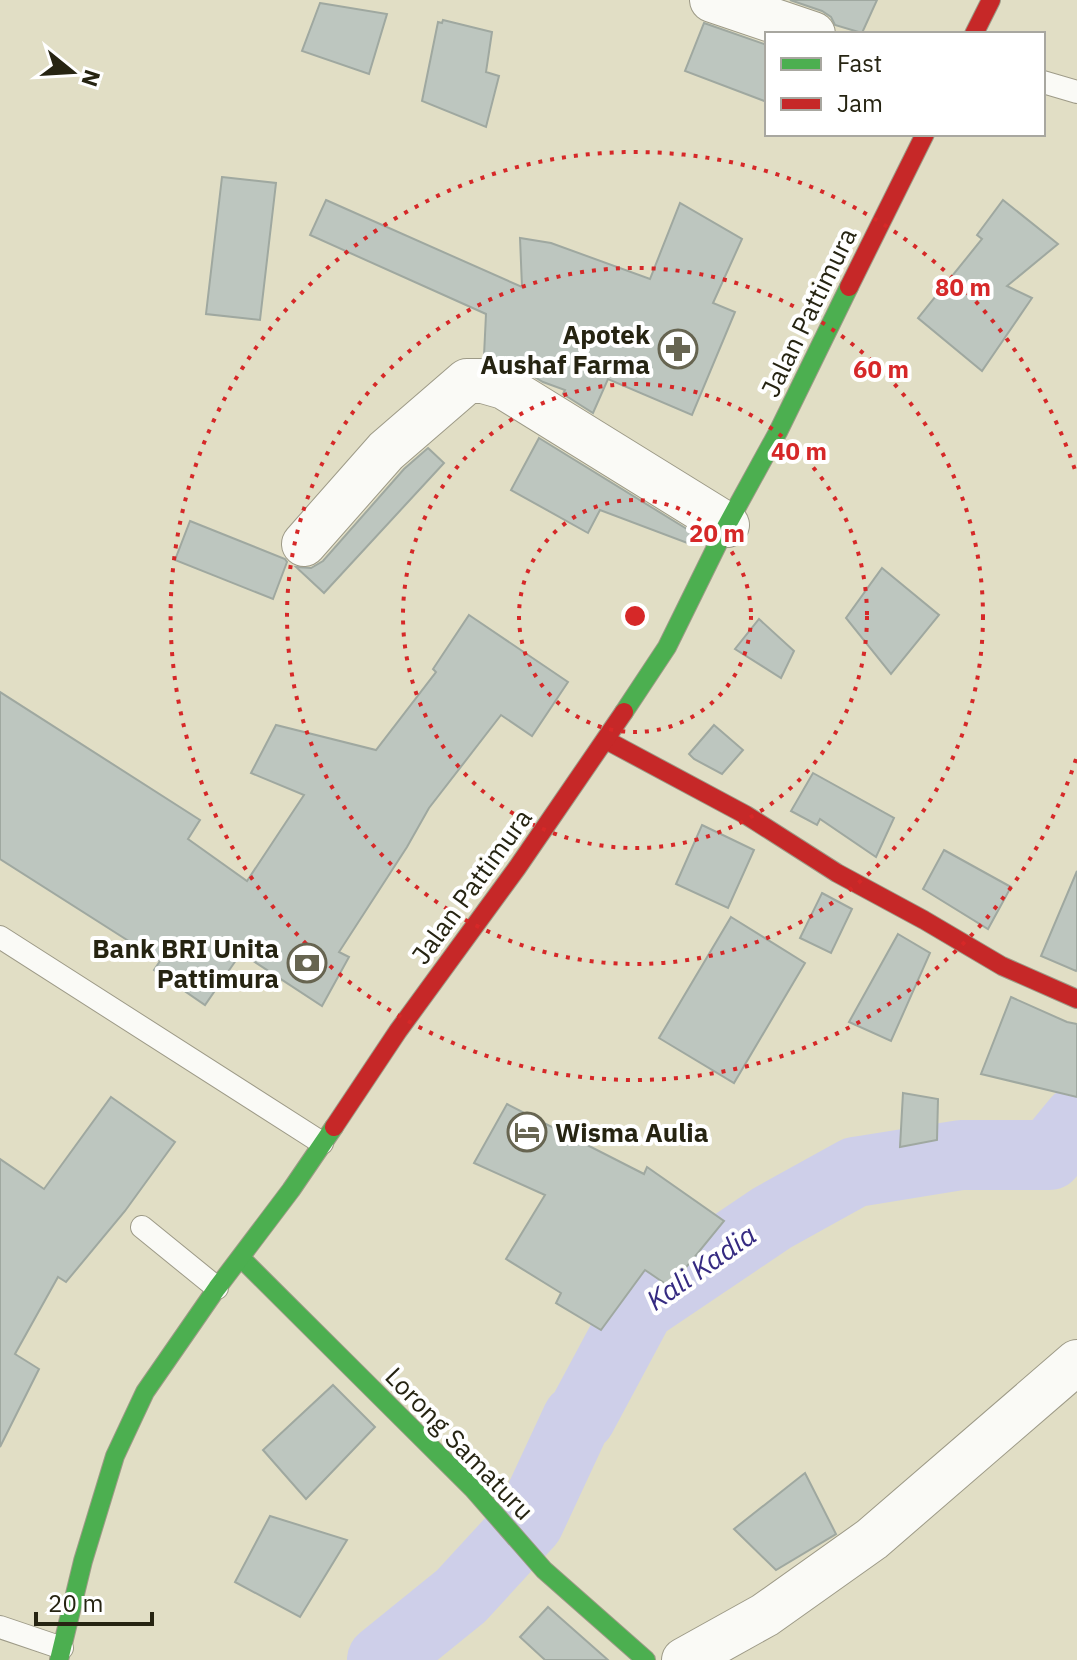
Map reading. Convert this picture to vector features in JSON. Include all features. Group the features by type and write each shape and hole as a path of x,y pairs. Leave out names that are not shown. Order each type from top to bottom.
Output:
{"main road":[{"path":"975,32 991,0"},
{"name":"Jalan Pattimura","path":"60,1654 83,1561 115,1456 145,1392 217,1288 291,1190 398,1031 517,868 667,647 727,525 778,432 924,136"},
{"path":"606,740 746,815 837,873 1002,966 1077,999"},
{"name":"Lorong Samaturu","path":"241,1258 473,1489 544,1570 646,1660"}],"street":[{"path":"712,0 807,32"},
{"path":"304,544 386,451 467,381 483,381 504,387 727,525"},
{"path":"684,1660 765,1615 872,1539 1077,1362"}],"lane":[{"path":"1045,83 1077,92"},
{"path":"0,937 322,1143"},
{"path":"142,1227 217,1288"},
{"path":"0,1627 60,1654"}],"building":[{"path":"790,0 877,0 862,32 835,25 831,17"},
{"path":"320,3 387,14 369,74 302,51"},
{"path":"443,20 492,32 486,72 499,76 486,127 422,101 438,22 442,23"},
{"path":"704,23 765,44 765,101 685,71"},
{"path":"222,177 276,183 260,320 206,314"},
{"path":"326,200 522,287 520,238 551,243 650,279 680,203 742,239 713,303 735,312 692,415 608,379 593,413 563,394 565,390 543,382 511,363 484,356 486,314 310,235"},
{"path":"1003,200 1058,244 1007,286 1032,298 982,371 918,318 982,239 977,235"},
{"path":"539,438 695,534 690,544 600,510 588,533 511,490"},
{"path":"428,448 444,463 324,593 296,567 311,568 323,561 404,469"},
{"path":"190,521 285,559 287,562 273,599 175,560"},
{"path":"882,568 939,615 891,674 846,618"},
{"path":"469,615 568,682 532,736 501,715 429,808 339,952 349,957 322,1006 241,953 205,1005 154,970 160,961 0,859 0,692 200,820 188,839 247,881 304,795 251,773 276,725 376,750 436,672 433,669"},
{"path":"759,619 794,651 781,678 735,649"},
{"path":"714,725 743,750 722,774 689,754"},
{"path":"813,773 894,818 876,857 820,819 817,825 791,811"},
{"path":"702,825 754,850 728,908 676,884"},
{"path":"944,850 1011,887 988,929 923,889"},
{"path":"1077,871 1077,969 1076,971 1041,956"},
{"path":"822,893 852,909 831,953 800,938"},
{"path":"731,917 805,963 734,1083 659,1038"},
{"path":"898,934 930,953 891,1041 849,1022"},
{"path":"1011,997 1077,1024 1077,1097 981,1074"},
{"path":"903,1093 938,1099 937,1140 900,1147"},
{"path":"111,1097 175,1142 125,1211 66,1282 58,1277 15,1354 39,1369 0,1447 0,1159 44,1189"},
{"path":"507,1104 644,1174 647,1167 724,1221 670,1287 645,1270 601,1330 556,1303 561,1293 506,1259 545,1195 474,1163"},
{"path":"333,1385 375,1427 306,1499 263,1450"},
{"path":"805,1473 836,1534 776,1570 734,1529"},
{"path":"270,1516 347,1540 300,1617 235,1582"},
{"path":"548,1607 608,1660 545,1660 520,1637"}],"waterway":[{"name":"Kali Kadia","path":"382,1660 461,1596 529,1522 577,1419 581,1417 640,1307 772,1218 855,1172 961,1155 1049,1155 1077,1121"}],"traffic: fast":[{"path":"624,712 667,647 849,287"},
{"path":"59,1660 83,1561 115,1456 145,1392 334,1127"},
{"path":"241,1258 473,1489 544,1570 646,1660"}],"traffic: jam":[{"path":"975,32 991,0"},
{"path":"849,287 924,136"},
{"path":"334,1127 398,1031 517,868 624,712"},
{"path":"606,740 746,815 837,873 1002,966 1077,999"}],"place":[{"name":"Apotek Aushaf Farma","path":"678,349"},
{"name":"Bank BRI Unita Pattimura","path":"307,963"},
{"name":"Wisma Aulia","path":"527,1132"}]}
